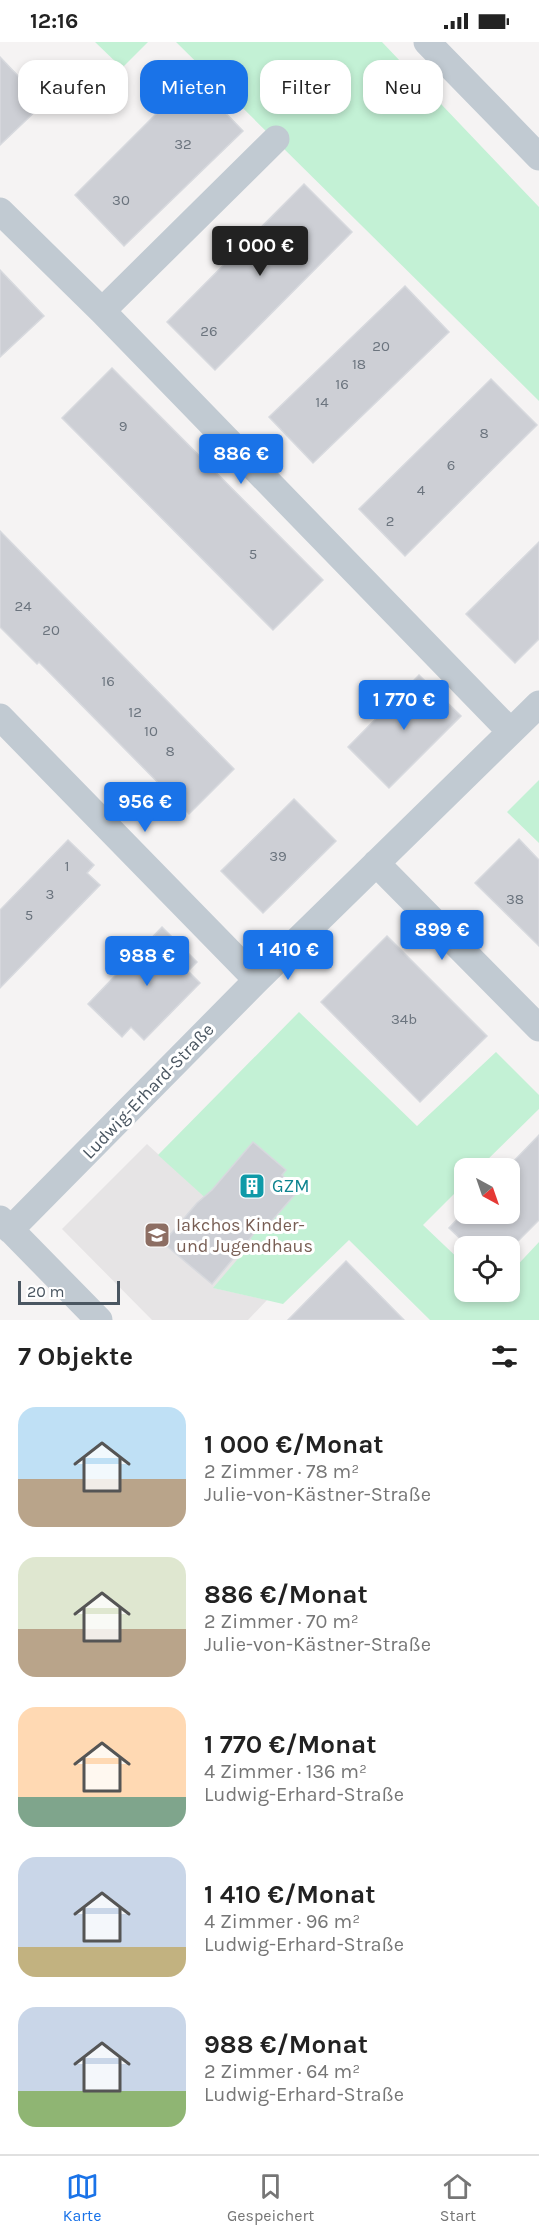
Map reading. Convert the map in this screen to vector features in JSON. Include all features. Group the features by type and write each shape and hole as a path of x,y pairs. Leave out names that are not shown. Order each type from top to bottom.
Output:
{"street":[{"path":"427,42 539,157"},
{"path":"102,311 276,139"},
{"path":"0,211 102,311 510,731"},
{"name":"Ludwig-Erhard-Straße","path":"99,1320 5,1224 539,704"},
{"path":"0,717 257,980"},
{"path":"376,863 539,1028"}],"shaded area":[{"name":"Iakchos Kinder- und Jugendhaus","path":"147,1144 253,1241 214,1288 267,1300 248,1320 152,1320 62,1229"}],"green space":[{"path":"95,42 148,42 128,62 128,60 114,60"},
{"path":"176,42 382,42 399,60 363,60 363,114 443,114 443,106 539,207 539,401 248,113 248,60 194,60"},
{"path":"539,780 539,843 507,812"},
{"path":"299,1012 417,1126 496,1052 539,1095 539,1109 489,1158 454,1158 454,1194 423,1225 454,1255 454,1302 520,1302 520,1262 539,1242 539,1320 430,1320 349,1240 283,1304 213,1288 253,1241 158,1155"}],"building":[{"path":"0,57 18,76 18,114 32,114 0,145"},
{"path":"156,114 227,114 243,131 124,246 75,195"},
{"path":"304,184 352,232 215,370 167,322"},
{"path":"0,270 44,316 0,357"},
{"path":"405,286 449,332 313,463 269,417"},
{"path":"112,368 323,580 273,630 62,418"},
{"path":"491,379 537,425 405,556 359,509"},
{"path":"0,531 234,769 189,814 39,662 37,664 0,627"},
{"path":"539,542 539,639 515,663 466,614"},
{"path":"419,675 461,716 389,788 348,747"},
{"path":"294,799 336,841 263,913 221,871"},
{"path":"519,839 539,860 539,946 475,883"},
{"path":"68,840 94,865 87,873 100,885 0,988 0,910"},
{"path":"162,927 197,962 188,971 200,983 144,1040 131,1027 122,1037 88,1004"},
{"path":"387,936 487,1036 420,1102 321,1002"},
{"path":"539,1135 539,1220 520,1239 520,1236 457,1236 449,1228 454,1223 520,1224 520,1158 517,1158"},
{"path":"253,1142 286,1170 282,1175 299,1190 261,1233 257,1230 212,1284 163,1243"},
{"path":"346,1261 404,1320 288,1320"}],"place":[{"name":"GZM","path":"252,1186"},
{"name":"Iakchos Kinder- und Jugendhaus","path":"157,1235"}]}
